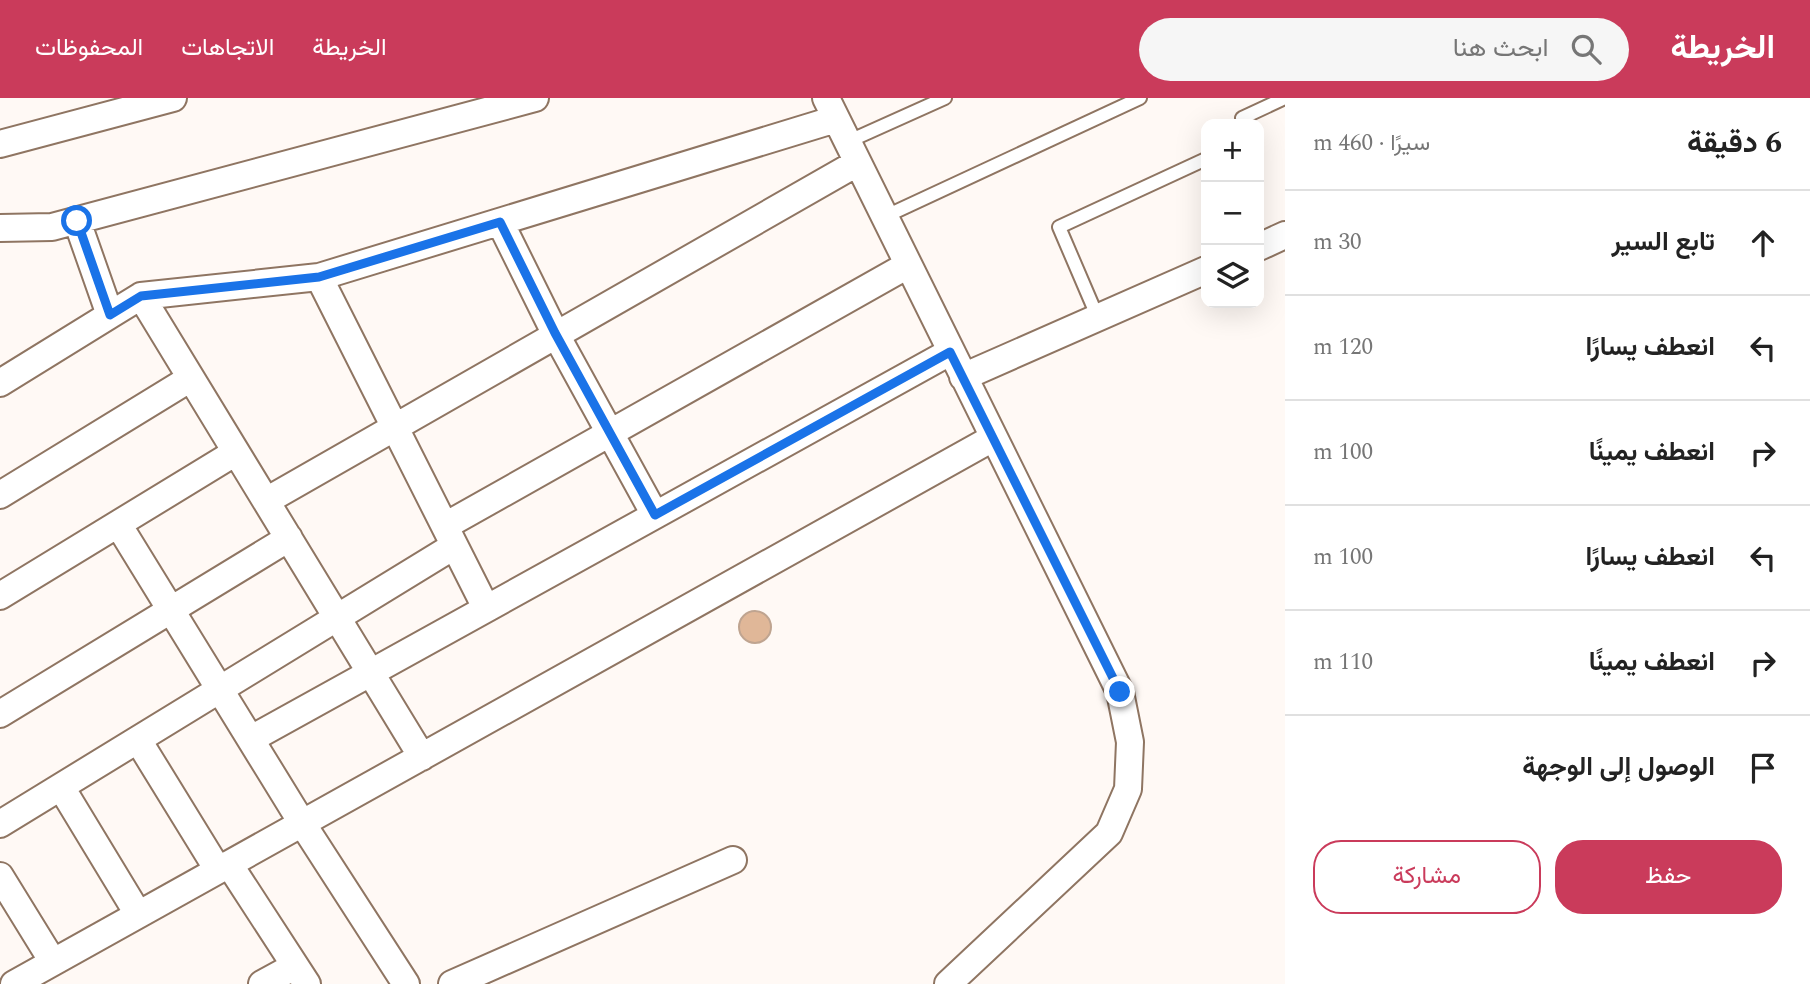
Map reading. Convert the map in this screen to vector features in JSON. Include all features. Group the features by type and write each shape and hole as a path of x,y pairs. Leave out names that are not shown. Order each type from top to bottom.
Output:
{"street":[{"path":"0,144 173,98"},
{"path":"0,228 52,227 77,221 535,98"},
{"path":"842,130 1120,692 1130,742 1128,789 1109,833 948,984"},
{"path":"0,383 141,296 319,277 500,222 842,130"},
{"path":"266,501 555,333 842,130"},
{"path":"77,221 110,315"},
{"path":"500,222 555,333 655,515"},
{"path":"1263,245 1285,235"},
{"path":"0,824 337,618 450,536 610,433 908,265"},
{"path":"963,377 1201,272"},
{"path":"319,277 486,608"},
{"path":"141,296 422,757"},
{"path":"250,739 950,352"},
{"path":"0,495 191,378"},
{"path":"13,984 993,438"},
{"path":"0,596 236,452"},
{"path":"118,524 302,823 406,984"},
{"path":"0,714 289,538"},
{"path":"138,740 223,867 301,975 262,984"},
{"path":"61,787 138,914"},
{"path":"452,984 733,860"},
{"path":"0,876 53,962"}],"lane":[{"path":"842,130 945,98"},
{"path":"884,217 1140,98"},
{"path":"1242,119 1285,98"},
{"path":"1098,318 1059,227 1201,161"}],"building":[{"path":"755,611 766,616 771,627 766,638 755,643 744,638 739,627 744,616"}],"route":[{"path":"77,221 110,315 141,296 319,277 500,222 555,333 655,515 950,352 1120,692"}]}
